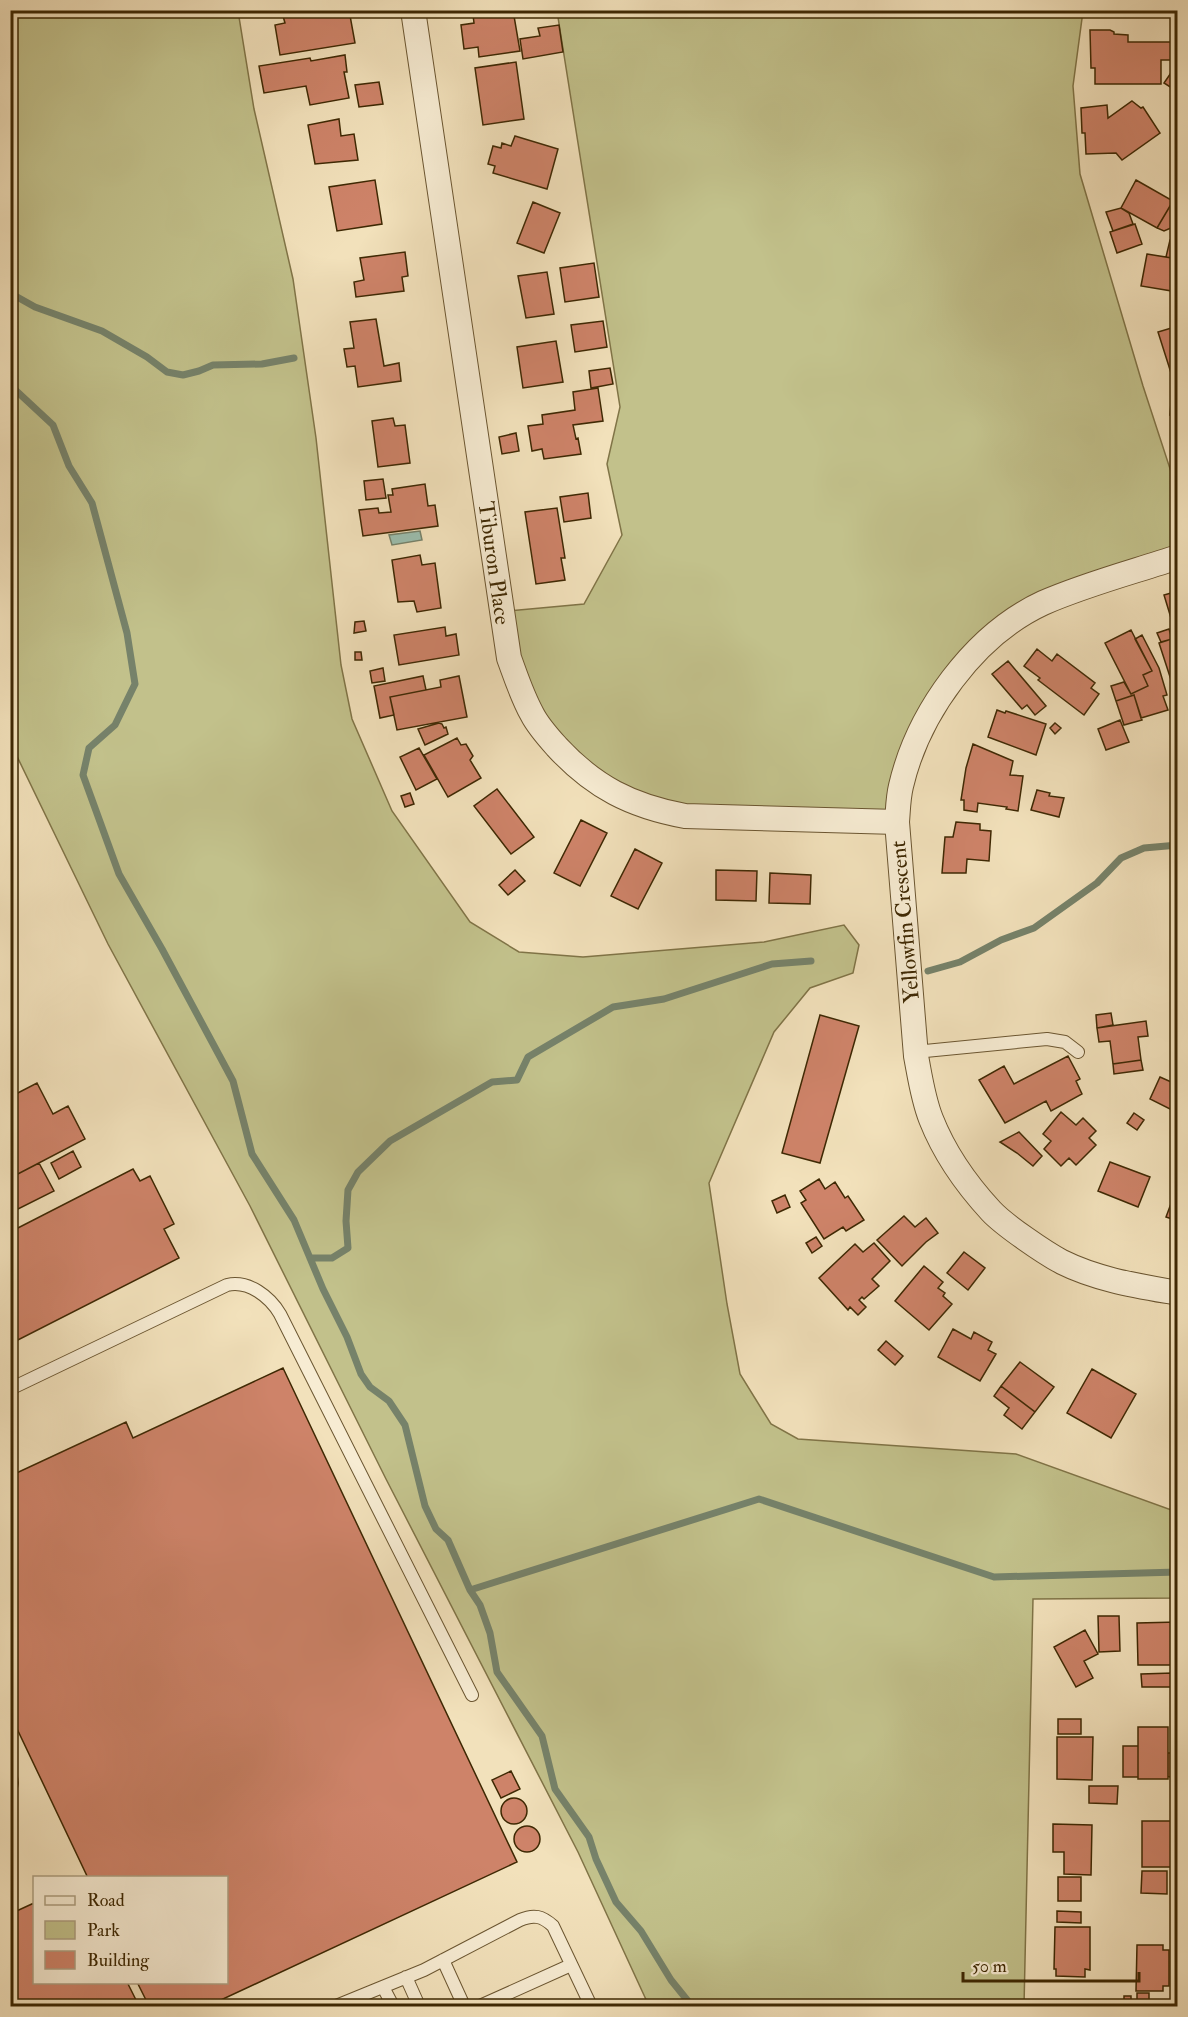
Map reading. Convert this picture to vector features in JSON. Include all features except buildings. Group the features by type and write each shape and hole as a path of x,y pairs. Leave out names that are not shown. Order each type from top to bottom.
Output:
{"street":[{"name":"Tiburon Place","path":"413,10 509,658 520,690 533,716 571,762 596,783 658,811 685,816 897,822"},
{"name":"Yellowfin Crescent","path":"1178,557 1041,604 1010,623 984,643 961,668 937,700 922,730 900,787 897,822 915,1052 921,1086 938,1134 967,1181 992,1213 1062,1262 1095,1275 1178,1293"}],"lane":[{"path":"915,1052 1047,1039 1065,1042 1078,1052"},
{"path":"10,1389 228,1285 234,1284 255,1290 273,1303 280,1314 472,1695"},
{"path":"10,1770 12,1783 10,1792"},
{"path":"336,2007 443,1960 520,1920 536,1915 546,1919 553,1926 591,2007"},
{"path":"443,1960 464,2007"},
{"path":"480,2007 571,1965"},
{"path":"406,1977 419,2007"},
{"path":"383,1987 393,2007"}],"green space":[{"path":"11,10 238,11 254,109 293,279 316,438 341,665 352,719 392,811 470,922 519,952 583,957 764,942 844,925 859,945 853,973 810,988 774,1032 709,1183 740,1374 771,1424 798,1439 1016,1454 1177,1512 1177,1598 1033,1599 1024,2006 649,2006 578,1852 386,1479 250,1206 108,944 11,744"},
{"path":"557,11 1083,11 1073,86 1080,174 1143,386 1177,490 1177,553 1072,590 958,666 894,819 683,813 628,797 533,714 507,611 584,604 622,535 607,464 620,407"}],"shaded area":[{"path":"420,531 422,540 392,545 389,535"}],"waterway":[{"path":"10,293 35,307 102,331 147,357 167,372 183,375 213,365 262,364 294,358"},
{"path":"10,385 53,425 69,466 92,503 127,633 135,684 115,725 89,748 83,775 119,874 233,1081 252,1154 294,1220 323,1289 347,1337 361,1374 370,1387 389,1401 405,1425 425,1506 436,1529 448,1540 470,1590 480,1605 490,1633 497,1672 542,1736 555,1789 589,1837 596,1859 616,1902 641,1931 671,1980 692,2006"},
{"path":"928,971 960,962 1001,940 1034,928 1097,883 1121,858 1144,848 1178,845"},
{"path":"310,1258 332,1258 348,1248 346,1221 348,1190 358,1172 390,1141 492,1082 517,1080 528,1057 613,1007 664,999 772,964 811,961"},
{"path":"470,1590 759,1499 994,1577 1178,1572"}]}
